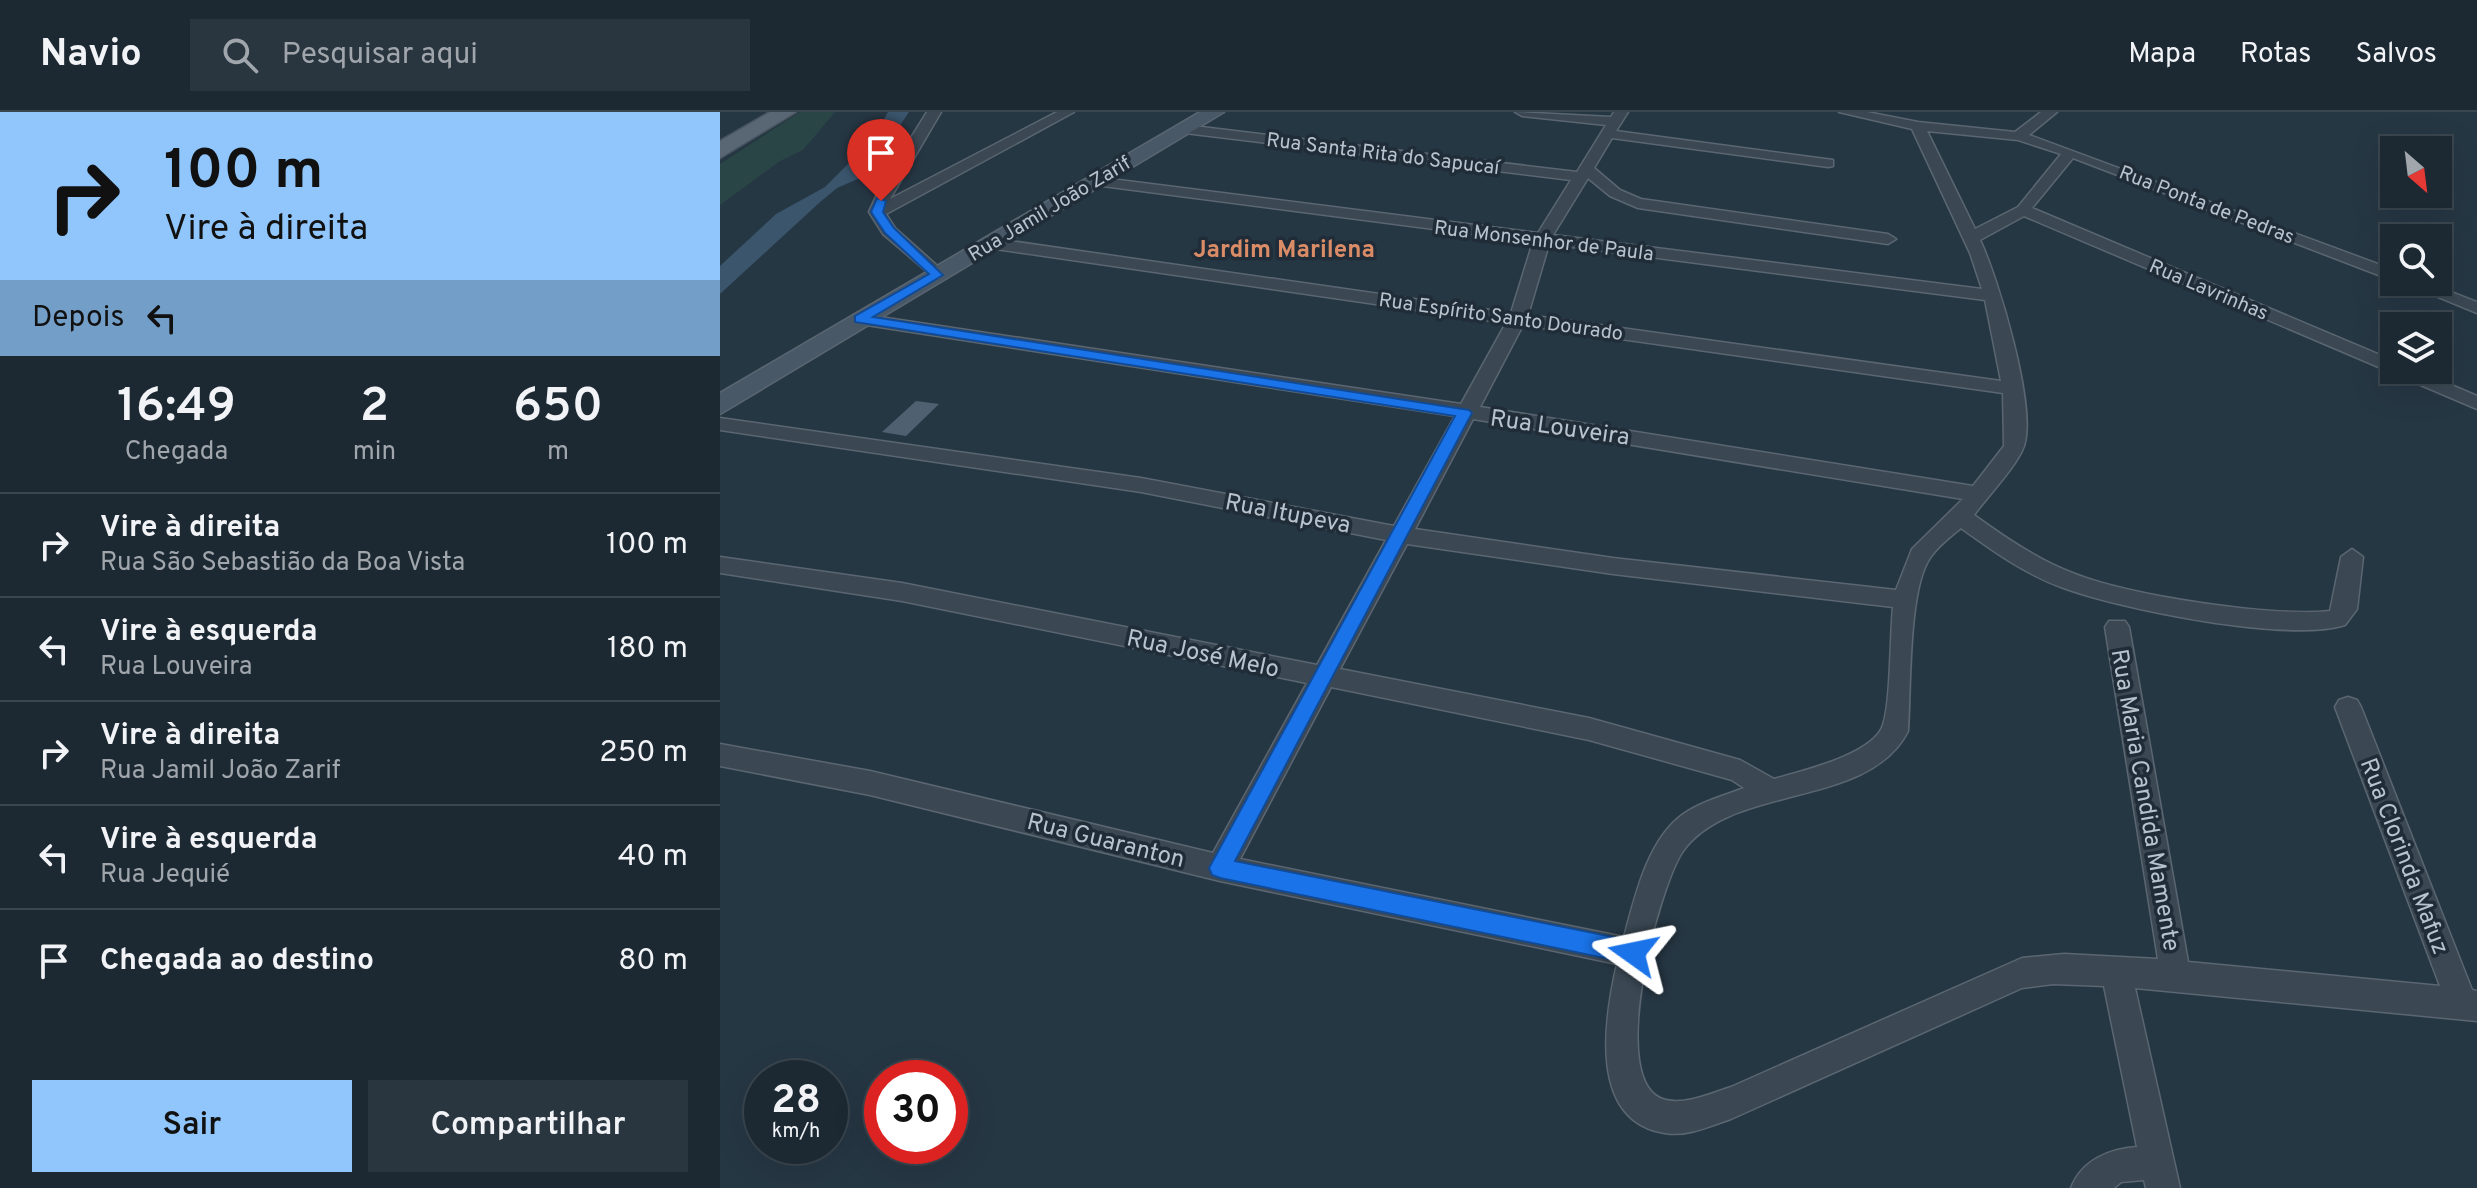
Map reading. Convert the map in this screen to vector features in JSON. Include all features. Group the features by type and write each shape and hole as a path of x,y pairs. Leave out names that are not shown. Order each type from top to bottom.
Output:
{"main road":[{"path":"720,141 754,112"},
{"path":"720,151 785,112"},
{"name":"Rua Jamil João Zarif","path":"720,405 860,319 1214,112"}],"street":[{"path":"877,212 888,186 934,112"},
{"path":"877,212 1067,112"},
{"path":"1522,112 1616,123 1828,163"},
{"name":"Rua Ponta de Pedras","path":"1846,112 1918,126 2018,136 2070,152 2380,271"},
{"path":"2018,136 2050,112"},
{"path":"1220,868 1518,318 1542,240 1616,123"},
{"path":"1918,126 1937,175 1971,238 1994,296 2013,388 2017,435 2014,447 2005,462 1975,494 1961,517 1938,535 1920,555 1911,574 1905,600 1895,731 1889,741 1849,765 1770,791 1696,822 1676,837 1662,861 1633,953 1620,1064 1631,1090 1645,1109 1668,1119 1689,1118 1733,1102 1963,995 2025,972 2175,973 2470,1005"},
{"name":"Rua Santa Rita do Sapucaí","path":"1185,129 1583,173 1628,200 1888,239"},
{"path":"1971,238 2023,210 2070,152"},
{"name":"Rua Monsenhor de Paula","path":"1095,181 1994,296"},
{"name":"Rua Lavrinhas","path":"2023,210 2380,362"},
{"path":"877,212 889,231 937,275"},
{"name":"Rua Espírito Santo Dourado","path":"989,243 1090,260 2013,388"},
{"path":"2446,296 2477,308"},
{"name":"Rua Louveira","path":"860,319 1734,452 1975,494"},
{"path":"2433,384 2477,403"},
{"name":"Rua Itupeva","path":"720,424 1141,485 1399,535 1613,566 1905,600"},
{"path":"1961,517 2036,567 2074,584 2241,615 2313,622 2337,619 2345,609 2352,557"},
{"name":"Rua José Melo","path":"720,565 902,592 1589,729 1740,771 1770,791"},
{"name":"Rua Maria Candida Mamente","path":"2117,627 2175,973"},
{"name":"Rua Clorinda Mafuz","path":"2348,707 2470,1005"},
{"name":"Rua Guaranton","path":"720,755 870,783 1220,868 1633,953"},
{"path":"2088,1188 2114,1166 2159,1175 2116,972"}],"green space":[{"path":"800,112 835,112 803,150 780,161 720,205 720,164"}],"water":[{"path":"888,112 909,112 867,175 837,188 720,294 720,266 776,214 825,187 872,140"}],"building":[{"path":"916,401 939,404 906,436 882,432"}],"district":[{"name":"Jardim Marilena","path":"1284,249"}],"route":[{"path":"881,201 877,212 889,231 937,275 860,319 901,328 1299,385 1464,413 1220,868 1633,953"}]}
